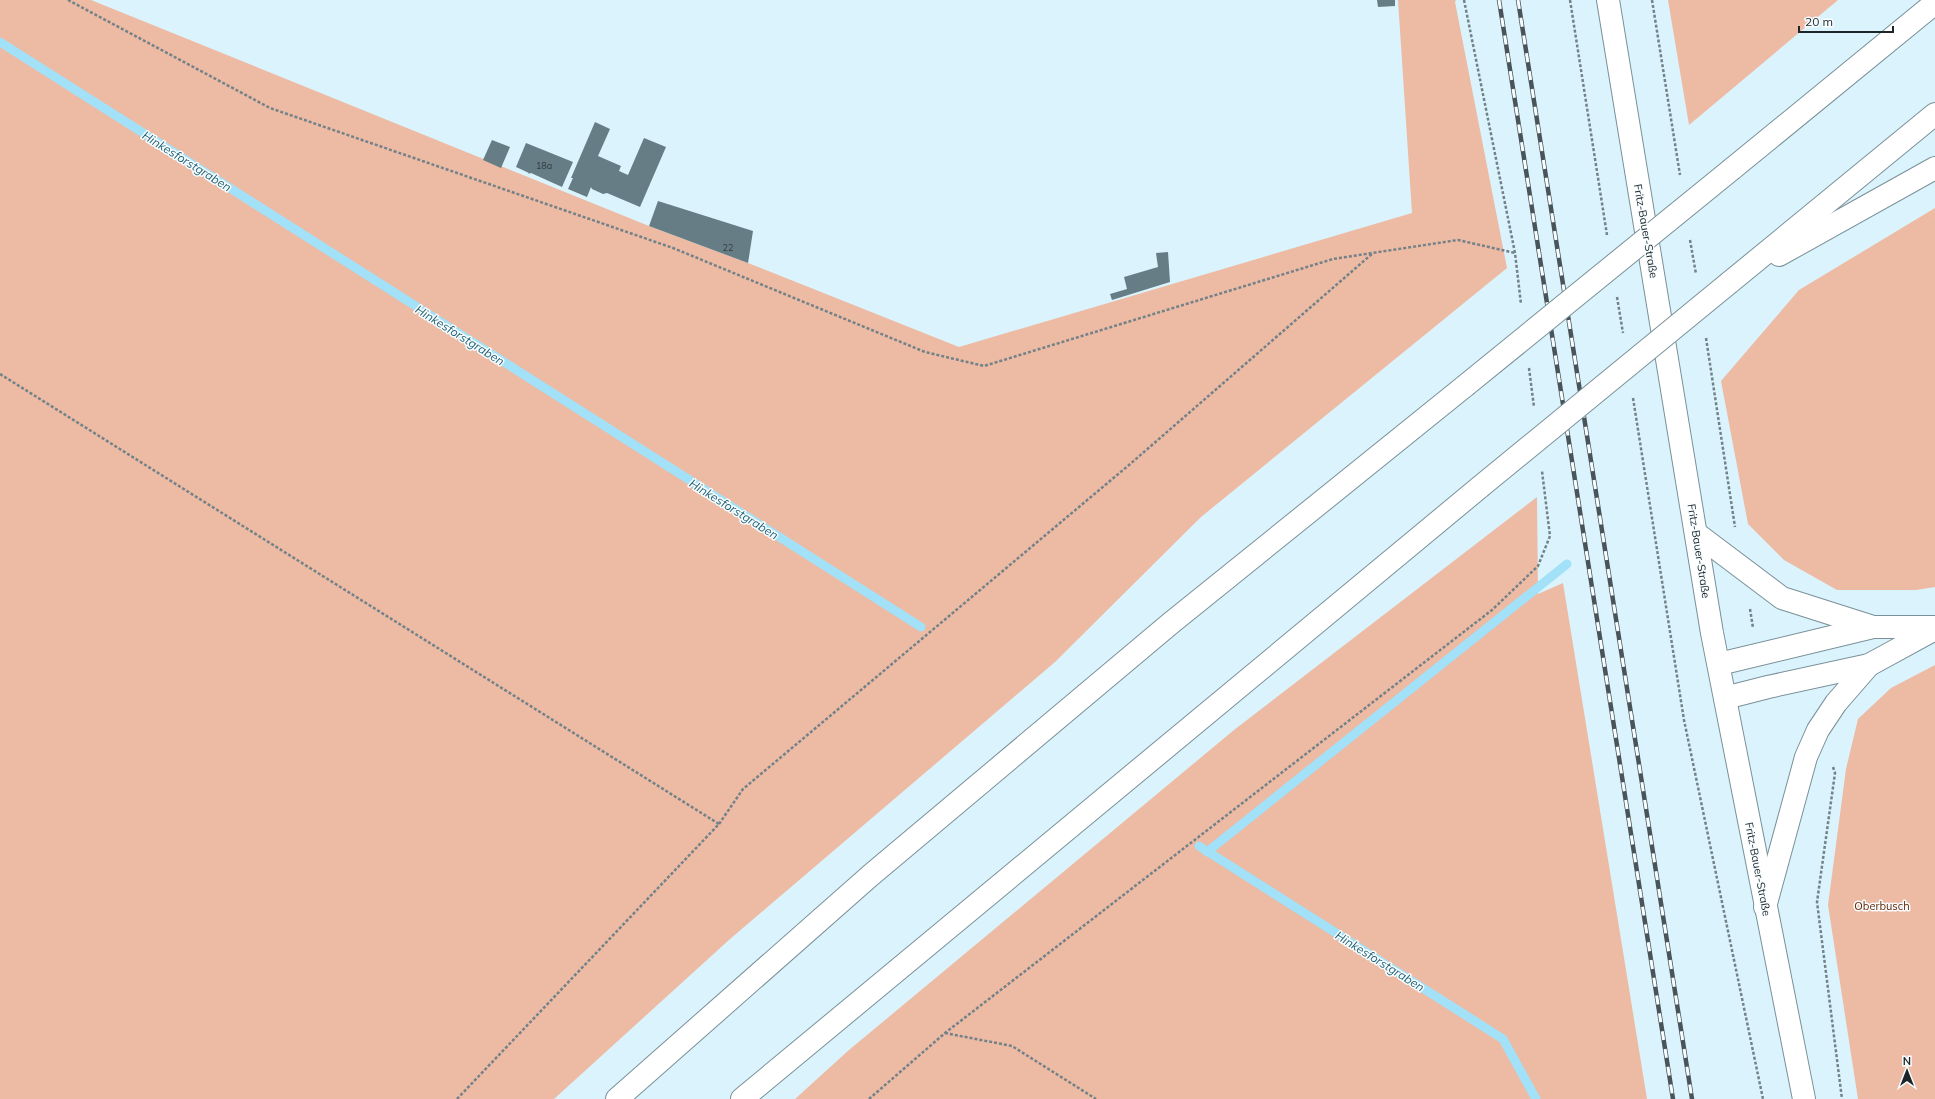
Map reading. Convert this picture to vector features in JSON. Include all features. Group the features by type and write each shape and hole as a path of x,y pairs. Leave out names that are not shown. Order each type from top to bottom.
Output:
{"main road":[{"name":"Fritz-Bauer-Straße","path":"1608,0 1725,698 1804,1099"},
{"path":"617,1099 872,875 1171,623 1465,386 1935,3"},
{"path":"742,1099 1480,487 1935,114"},
{"path":"1729,283 1935,168"},
{"path":"1697,534 1782,598 1874,628"},
{"path":"1719,664 1874,628 1935,628"},
{"path":"1725,698 1869,665 1935,628"},
{"path":"1765,907 1809,750 1818,730 1836,703 1869,665"}],"path":[{"path":"68,0 270,108 673,248 925,352 984,366 1333,259 1458,240 1515,253"},
{"path":"1570,0 1609,243"},
{"path":"457,1099 719,824 743,789 1129,465 1374,253"},
{"path":"1616,290 1623,337"},
{"path":"0,374 719,824"},
{"path":"1632,391 1684,720 1763,1099"},
{"path":"869,1099 945,1033 1012,1046 1096,1099"}],"green space":[{"path":"0,0 91,0 649,226 748,263 959,347 1412,213 1398,0 1456,0 1455,2 1507,268 1201,517 1055,662 730,939 554,1099 0,1099"},
{"path":"1668,0 1838,0 1689,125"},
{"path":"1935,208 1935,587 1916,590 1837,590 1784,560 1748,524 1721,381 1799,290"},
{"path":"1537,497 1538,594 1563,583 1647,1099 795,1099 849,1050 1234,730"},
{"name":"Oberbusch","path":"1935,665 1935,1099 1858,1099 1828,905 1846,769 1858,719 1891,688"}],"building":[{"path":"1377,0 1395,0 1395,6 1378,7"},
{"path":"595,122 610,129 598,156 621,166 619,171 628,175 644,138 666,147 640,207 607,193 603,194 592,189 591,187 587,197 568,189 573,178 571,178"},
{"path":"492,140 510,147 501,168 483,160"},
{"path":"526,143 573,162 562,187 531,173 528,174 529,173 516,167"},
{"path":"658,201 753,231 748,263 649,226"},
{"path":"1168,252 1170,282 1112,300 1110,294 1127,289 1124,277 1158,267 1156,253"}],"waterway":[{"name":"Hinkesforstgraben","path":"0,42 921,627"},
{"path":"1207,852 1567,564"},
{"name":"Hinkesforstgraben","path":"1199,846 1503,1039 1536,1099"}],"railway":[{"path":"1499,0 1673,1099"},
{"path":"1518,0 1692,1099"}]}
